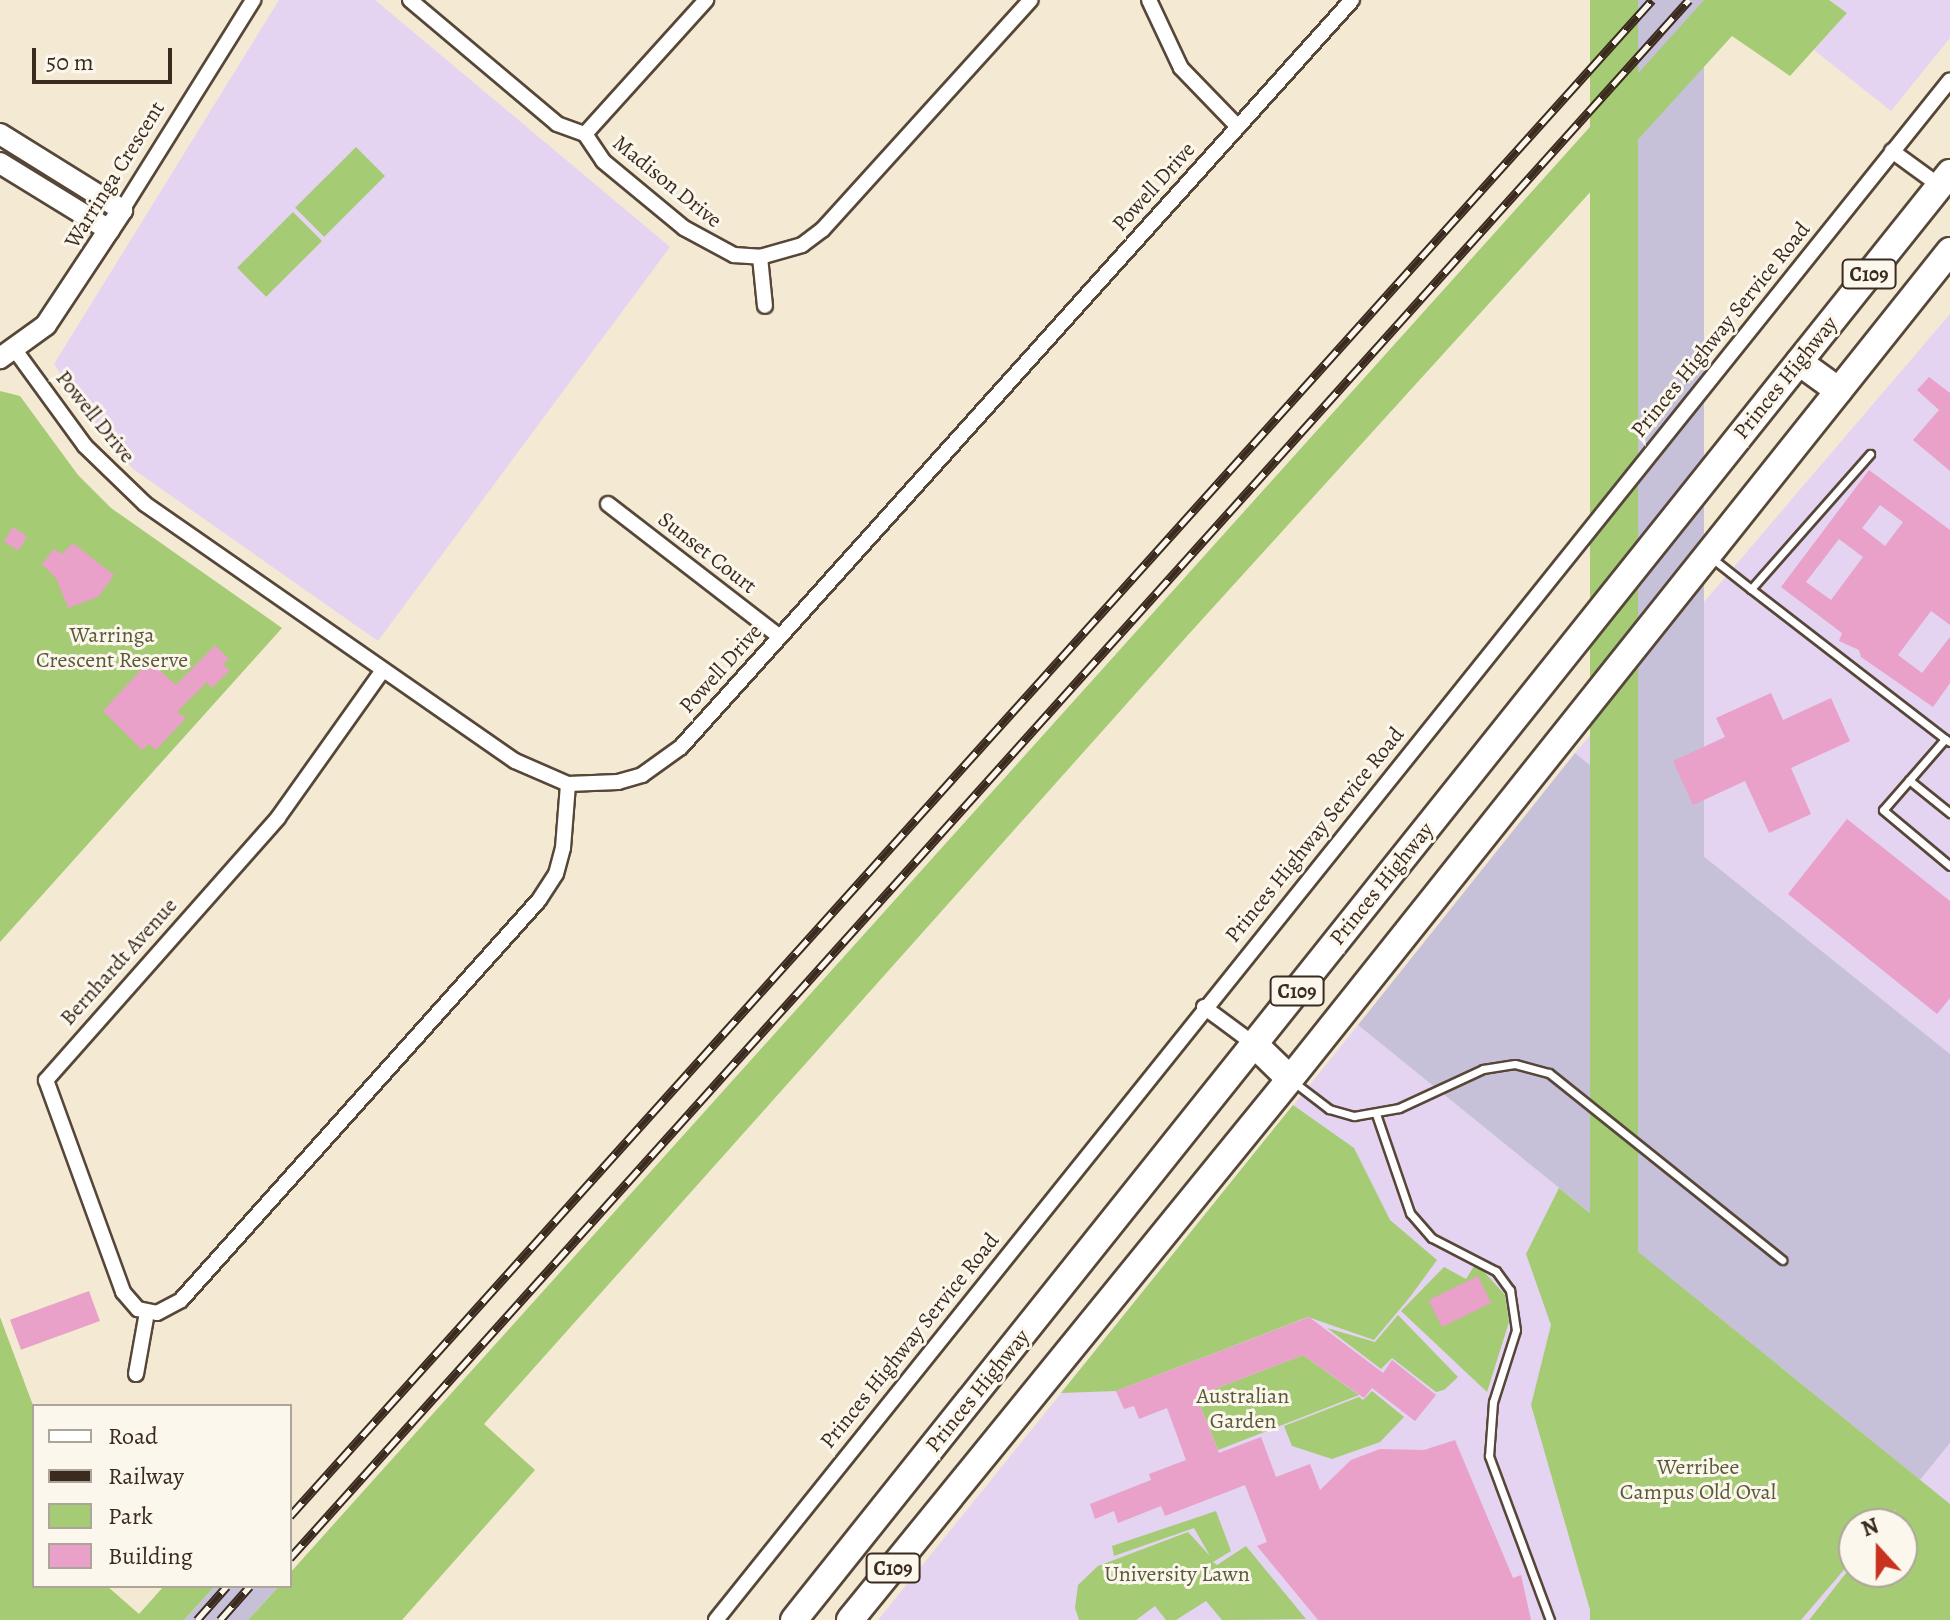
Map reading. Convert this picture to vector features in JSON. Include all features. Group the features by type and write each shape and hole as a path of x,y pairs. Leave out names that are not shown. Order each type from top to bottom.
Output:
{"highway":[{"name":"Princes Highway","path":"794,1620 1799,362 1947,184"},
{"name":"Princes Highway","path":"850,1620 1290,1079 1950,251"},
{"path":"1799,362 1839,391"},
{"path":"1254,1044 1290,1079"}],"street":[{"name":"Warringa Crescent","path":"8,354 46,325 253,0"},
{"name":"Madison Drive","path":"410,0 557,124 585,134 603,161 684,228 734,255 760,257 791,250 823,229 1031,0"},
{"path":"585,134 706,0"},
{"path":"1149,0 1181,68 1238,127"},
{"name":"Powell Drive","path":"8,354 85,446 145,504 515,761 568,784 618,782 663,763 1352,0"},
{"name":"Princes Highway Service Road","path":"716,1620 1204,1007 1950,80"},
{"path":"0,134 122,210"},
{"name":"Princes Highway","path":"1892,151 1947,184"},
{"path":"0,163 109,230"},
{"path":"760,257 765,306"},
{"name":"Sunset Court","path":"608,504 780,637"},
{"name":"Bernhardt Avenue","path":"147,1312 130,1304 123,1292 46,1080 278,818 383,670"},
{"path":"136,1374 147,1312 167,1309 181,1300 539,900 556,874 563,848 568,784"},
{"path":"1204,1007 1254,1044"}],"lane":[{"path":"1751,589 1870,454"},
{"path":"1708,556 1947,740 1883,810 1950,866"},
{"path":"1909,780 1950,813"},
{"path":"1290,1079 1329,1109 1376,1114 1483,1069 1515,1064 1549,1073 1782,1260"},
{"path":"1376,1114 1410,1213 1432,1238 1496,1271 1510,1290 1516,1330 1493,1402 1489,1456 1550,1620"}],"shaded area":[{"path":"279,0 375,0 670,247 378,641 133,469 100,433 54,364"},
{"path":"1638,0 1704,0 1704,1620 1638,1620"},
{"path":"1829,0 1950,0 1950,38 1891,111 1814,50 1847,13"},
{"path":"1950,314 1950,1054 1575,753"},
{"path":"1575,753 1950,1054 1950,1443 1920,1480 1358,1025"},
{"path":"1358,1025 1920,1480 1898,1508 1838,1508 1838,1583 1809,1620 878,1620"},
{"path":"1950,1443 1950,1504 1920,1480"},
{"path":"213,1588 277,1588 248,1620 184,1620"}],"green space":[{"path":"1590,0 1638,0 1638,1620 1590,1620"},
{"path":"1704,0 1829,0 1847,13 1790,76 1732,36 1188,635 484,1424 535,1470 402,1620 248,1620 277,1588 292,1588 292,1571"},
{"path":"356,147 385,176 324,237 295,208"},
{"path":"293,212 322,241 266,297 237,268"},
{"name":"Warringa Crescent Reserve","path":"0,391 20,396 78,475 111,508 282,628 0,942"},
{"path":"1293,1105 1354,1148 1390,1220 1437,1260 1410,1297 1374,1340 1308,1317 1116,1391 1061,1393"},
{"name":"Werribee Campus Old Oval","path":"1559,1188 1950,1504 1950,1620 1809,1620 1838,1583 1838,1588 1918,1588 1918,1508 1897,1507 1838,1508 1838,1577 1801,1620 1593,1620 1531,1405 1551,1325 1526,1254"},
{"path":"1476,1263 1505,1295 1509,1322 1487,1392 1401,1311 1444,1267 1466,1279"},
{"path":"1398,1315 1458,1377 1444,1390 1436,1392 1392,1358 1381,1369 1327,1328 1375,1342"},
{"path":"0,1317 33,1404 32,1588 109,1588 139,1614 162,1588 213,1588 184,1620 0,1620"},
{"name":"Australian Garden","path":"1303,1355 1359,1395 1218,1450 1196,1396"},
{"path":"1372,1391 1404,1417 1380,1442 1332,1459 1292,1446 1284,1426 1359,1397 1363,1400"},
{"name":"University Lawn","path":"1216,1511 1231,1551 1213,1562 1217,1565 1246,1546 1306,1619 1222,1620 1206,1601 1176,1620 1166,1620 1155,1606 1136,1620 1079,1620 1075,1608 1078,1585 1098,1566 1188,1532 1210,1556 1194,1528 1114,1556 1112,1546"}],"building":[{"path":"1929,377 1950,393 1950,471 1913,440 1939,410 1917,390"},
{"path":"1869,470 1950,530 1950,625 1931,611 1898,655 1922,673 1950,637 1950,683 1933,707 1861,657 1859,650 1839,641 1842,633 1781,587","holes":["1880,505 1903,522 1885,546 1862,528","1839,539 1863,557 1831,600 1806,582"]},
{"path":"13,527 27,536 18,551 4,541"},
{"path":"73,543 114,575 98,597 68,608 56,578 42,564 54,549 62,554"},
{"path":"215,645 229,659 223,665 230,670 212,688 207,682 177,712 186,718 156,750 149,744 142,750 103,711 149,661 176,685"},
{"path":"1771,693 1783,720 1831,698 1850,741 1791,768 1811,814 1769,833 1745,781 1693,805 1673,761 1725,737 1716,718"},
{"path":"1847,819 1950,901 1950,998 1937,1014 1788,894"},
{"path":"1478,1276 1491,1303 1442,1327 1429,1300"},
{"path":"89,1291 100,1321 21,1350 10,1320"},
{"path":"1309,1317 1383,1373 1392,1360 1436,1395 1415,1421 1372,1388 1364,1398 1303,1355 1196,1396 1219,1453 1261,1437 1276,1477 1310,1464 1320,1490 1351,1460 1380,1449 1424,1450 1455,1440 1513,1578 1521,1575 1531,1620 1318,1620 1257,1546 1267,1542 1245,1485 1165,1516 1161,1506 1118,1523 1114,1511 1095,1519 1090,1504 1151,1480 1149,1474 1186,1460 1167,1408 1139,1419 1134,1406 1124,1409 1116,1391"}],"railway":[{"path":"292,1514 1652,0"},
{"path":"292,1556 1689,0"},
{"path":"197,1620 225,1588"},
{"path":"220,1620 248,1588"}]}
